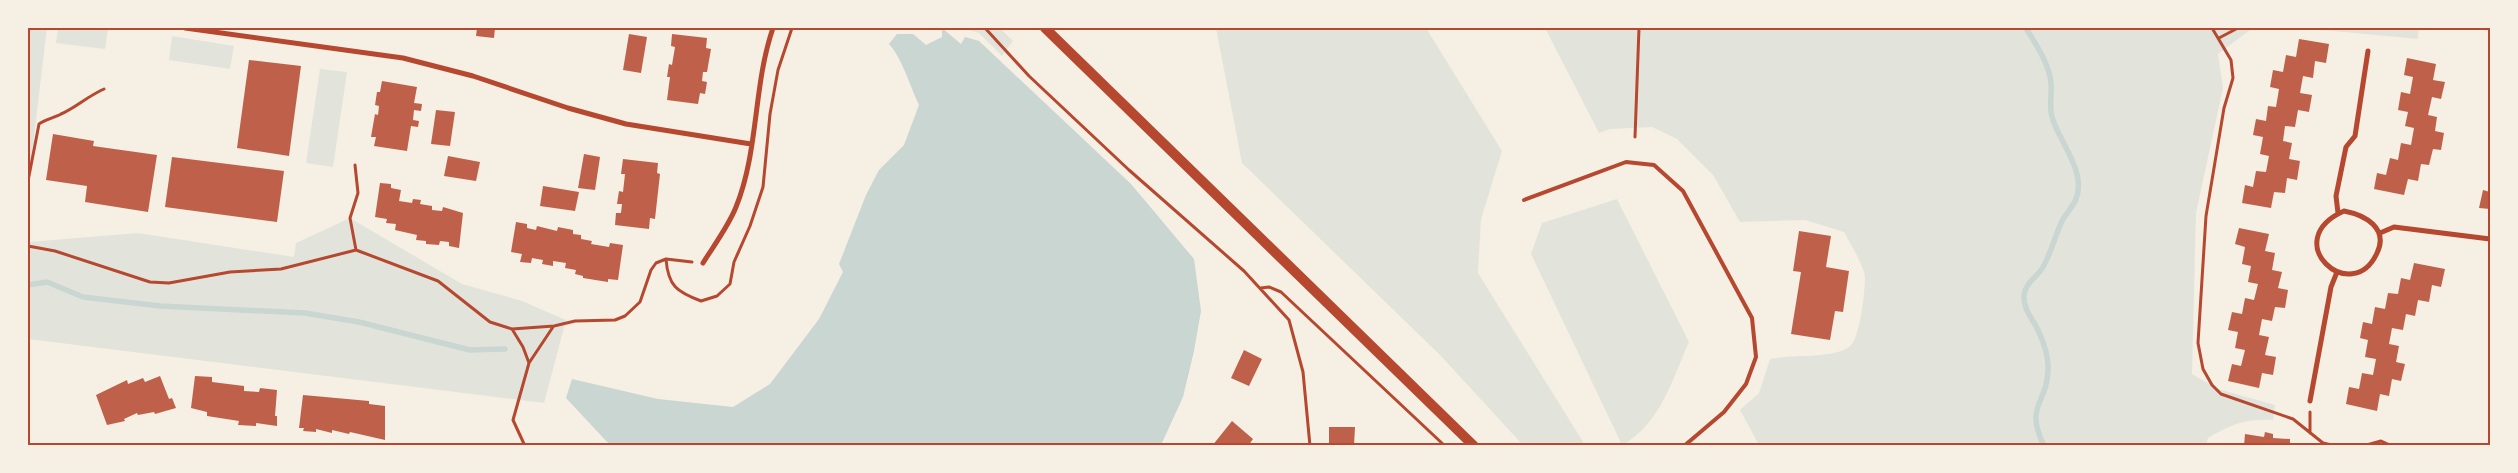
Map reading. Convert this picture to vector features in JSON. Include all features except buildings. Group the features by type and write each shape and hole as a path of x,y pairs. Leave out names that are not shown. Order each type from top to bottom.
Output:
{"main road":[{"path":"1045,28 1474,446"}],"street":[{"path":"185,28 403,58 473,76 568,108 626,124 751,144"},
{"path":"703,263 736,208 751,144 761,70 773,28"},
{"path":"2338,213 2336,196 2346,147 2355,136 2368,51"},
{"path":"2344,211 2359,214 2372,222 2380,233 2378,251 2370,266 2355,275 2337,272 2324,263 2316,247 2318,232 2329,217 2338,213 2344,211"},
{"path":"2380,233 2394,228 2490,239"},
{"path":"2310,401 2331,287 2337,272"}],"lane":[{"path":"1524,200 1626,162 1654,165 1683,191 1752,318 1756,357 1746,384 1729,405 1684,446"}],"path":[{"path":"985,28 1029,76 1129,170 1261,288 1289,320 1303,372 1310,446"},
{"path":"1636,137 1639,28"},
{"path":"2212,28 2232,60 2232,78 2224,108 2206,216 2198,343 2203,369 2212,385 2221,394 2293,419 2323,443 2336,446"},
{"path":"2220,38 2238,28"},
{"path":"2359,28 2384,28"},
{"path":"28,181 39,124 51,117 62,114 86,97 104,89"},
{"path":"355,165 358,193 350,218 356,250"},
{"path":"28,246 55,251 150,282 169,283 230,272 281,269 356,250 438,281 490,322 512,329 554,326 575,321 615,320 625,316 640,302 651,270 656,262 666,259 703,263"},
{"path":"1261,288 1269,287 1281,292 1445,446"},
{"path":"525,446 513,420 529,362 554,326"},
{"path":"512,329 524,347 529,362"},
{"path":"2310,401 2310,433"},
{"path":"2363,446 2381,441 2392,446"}],"shaded area":[{"path":"28,28 47,28 28,186"},
{"path":"58,28 108,28 105,49 56,43"},
{"path":"942,28 961,44 965,37 979,41 1131,184 1194,259 1201,311 1194,351 1183,397 1161,445 609,444 566,398 572,379 658,399 733,407 770,384 819,319 843,272 839,264 866,195 879,170 904,145 919,105 902,64 889,44 897,34 913,34 926,45 942,37"},
{"path":"962,28 1000,28 1013,41 1002,56 979,33"},
{"path":"1216,28 1426,28 1502,151 1481,219 1478,273 1585,445 1525,446 1521,443 1440,355 1242,163"},
{"path":"1545,28 2284,28 2250,30 2218,54 2223,88 2196,213 2192,374 2218,389 2275,405 2273,420 2255,420 2239,423 2208,438 2206,445 1759,445 1740,410 1759,393 1770,359 1822,355 1841,351 1853,343 1859,325 1865,284 1864,272 1856,255 1844,232 1805,220 1740,222 1713,175 1677,139 1652,127 1610,129 1599,133"},
{"path":"2302,28 2419,28 2418,39"},
{"path":"172,36 234,46 230,69 169,60"},
{"path":"320,69 347,72 333,167 306,163"},
{"path":"1617,199 1689,342 1671,385 1656,413 1646,426 1622,445 1531,254 1542,223"},
{"path":"350,218 462,284 522,301 566,320 544,403 28,339 29,242 138,233 294,257 296,243"}],"waterway":[{"path":"2026,28 2048,68 2051,83 2052,117 2055,127 2071,157 2078,178 2075,202 2062,221 2046,262 2027,287 2024,295 2026,309 2040,334 2048,360 2047,382 2036,413 2038,432 2044,446"},
{"path":"28,285 47,282 83,297 160,306 305,313 359,322 470,350 505,349"}]}
